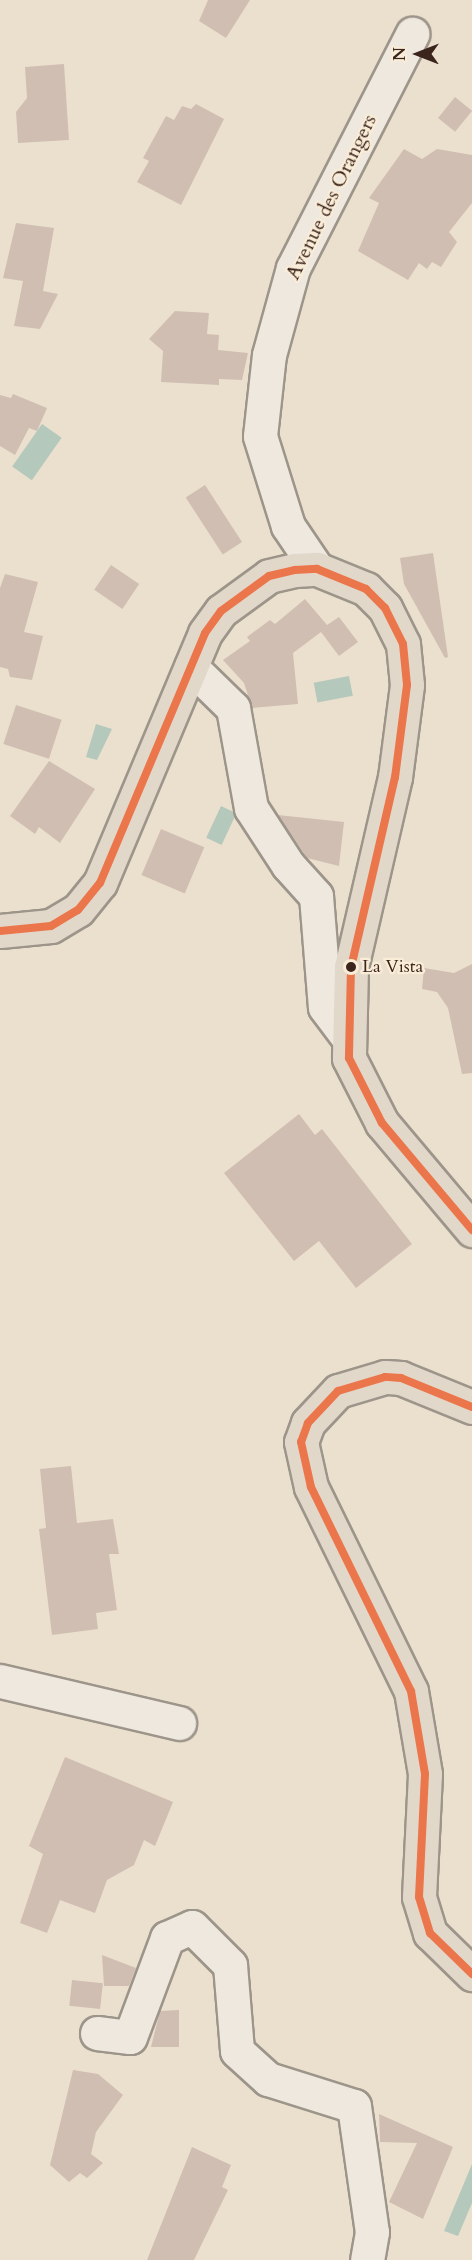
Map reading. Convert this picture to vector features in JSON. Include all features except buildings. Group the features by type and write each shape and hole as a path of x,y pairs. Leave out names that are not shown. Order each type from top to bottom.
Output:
{"main road":[{"path":"0,931 51,926 78,910 100,882 205,633 221,611 269,576 317,569 366,589 385,608 403,644 407,685 395,777 351,967 346,1035 349,1058 362,1091 382,1123 472,1230"},
{"path":"472,1407 401,1378 385,1377 338,1391 314,1414 301,1442 310,1487 411,1690 425,1774 419,1897 430,1933 472,1974"}],"street":[{"name":"Avenue des Orangers","path":"317,569 288,526 260,436 268,355 293,267 412,34"},
{"path":"191,667 233,708 251,808 288,865 316,896 325,1007 346,1035"},
{"path":"0,1681 178,1723"},
{"path":"97,2033 130,2037 167,1938 192,1927 230,1965 237,2051 268,2079 354,2106 372,2232 367,2260"}],"shaded area":[{"path":"42,424 62,438 32,480 12,467"},
{"path":"349,676 353,696 317,703 314,683"},
{"path":"96,724 112,729 97,760 86,757"},
{"path":"221,806 236,813 222,845 206,838"},
{"path":"472,2164 472,2203 458,2236 444,2231"}],"transit line":[{"path":"0,931 51,926 78,910 100,883 205,633 221,611 269,576 295,570 317,569 366,589 385,608 403,644 407,685 395,777 351,967 349,1058 382,1123 472,1230"},
{"path":"472,1407 401,1378 385,1377 338,1391 308,1423 301,1442 311,1487 411,1691 425,1774 419,1897 430,1933 472,1974"}],"place":[{"name":"La Vista","path":"351,967"}]}
